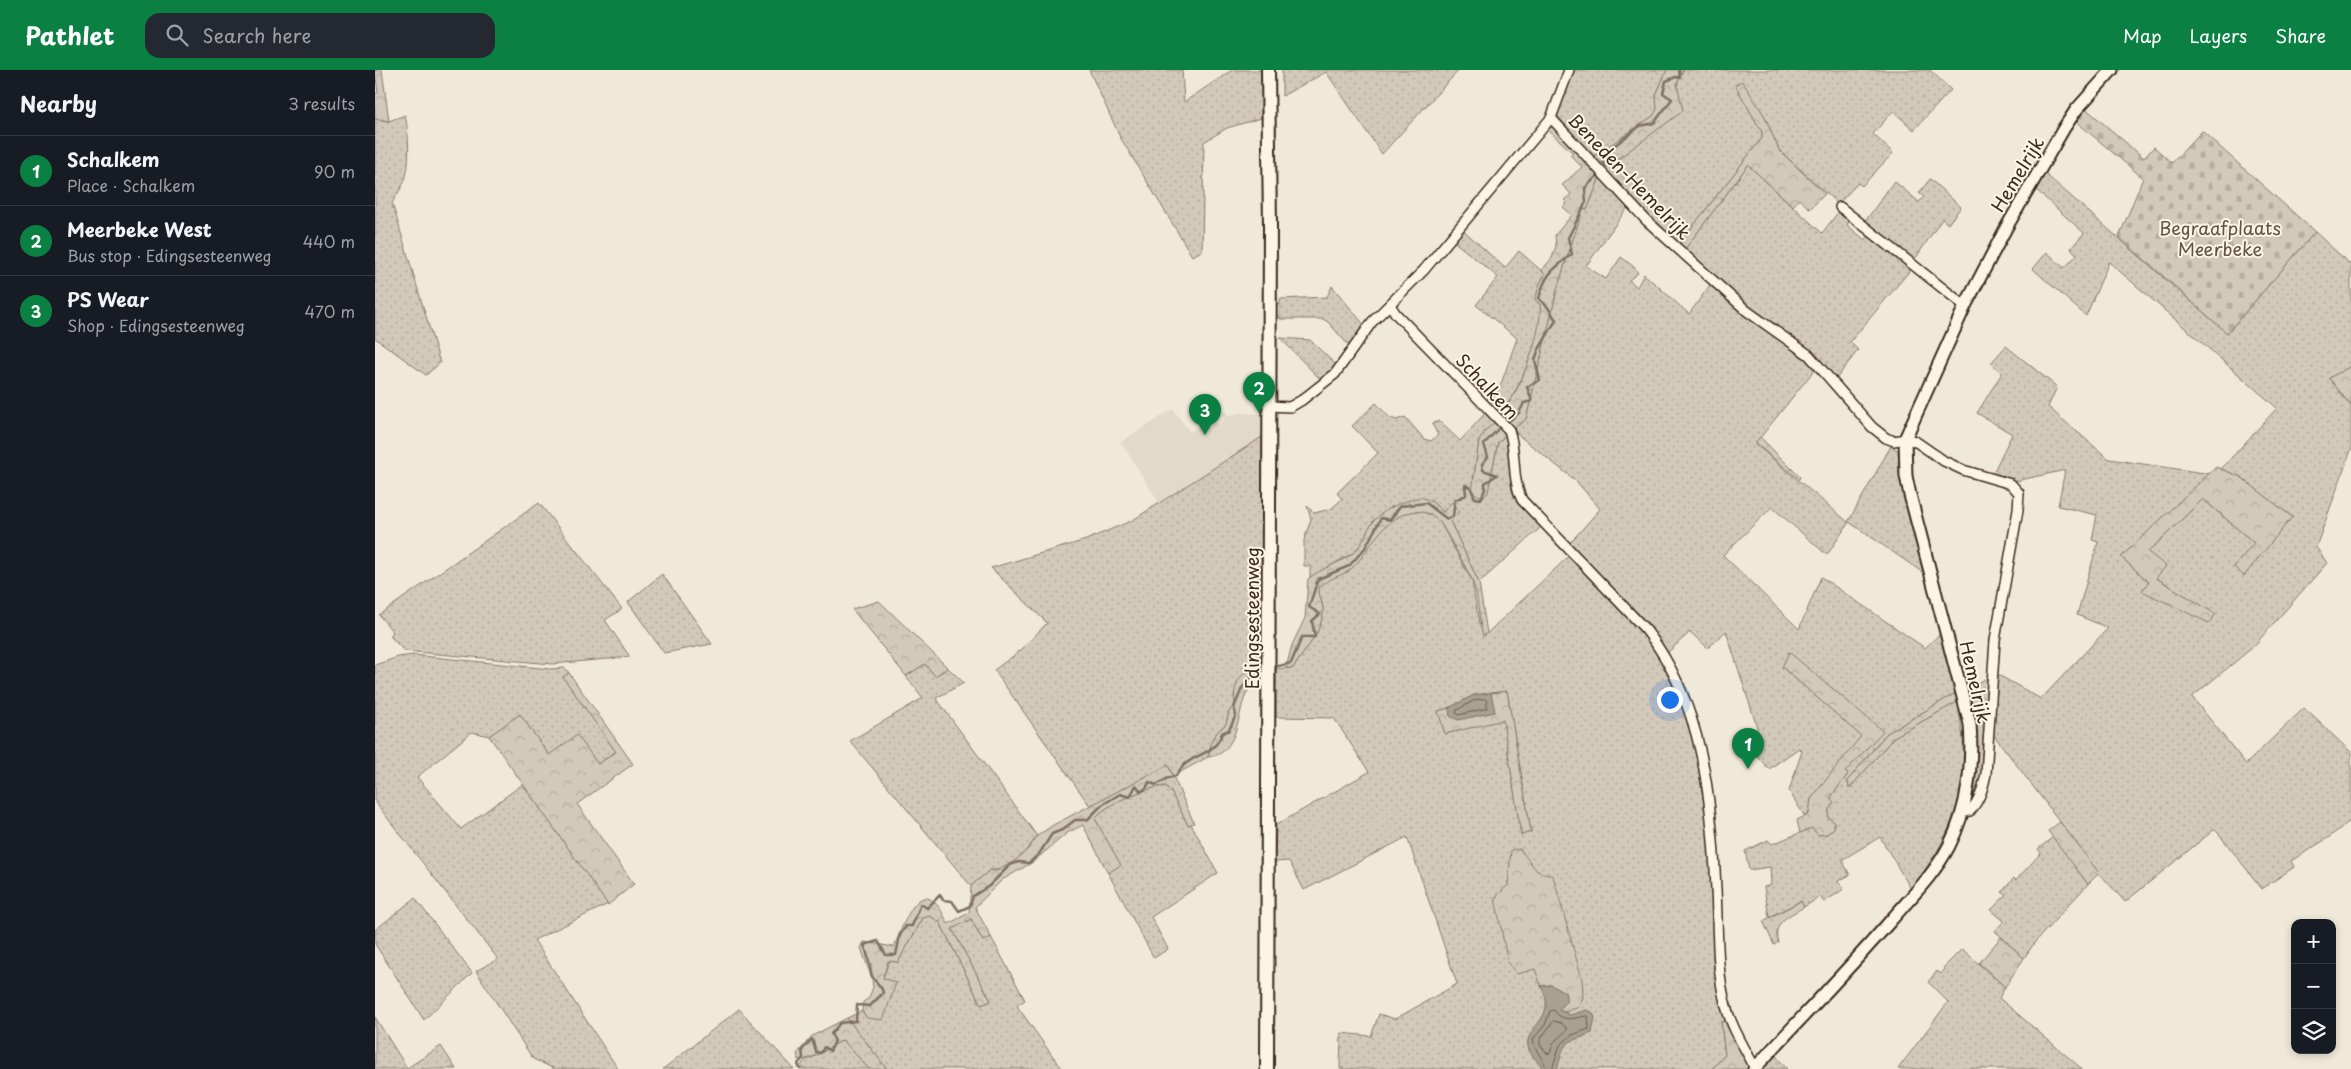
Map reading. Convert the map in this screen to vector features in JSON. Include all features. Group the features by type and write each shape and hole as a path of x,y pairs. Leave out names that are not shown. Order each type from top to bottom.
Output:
{"main road":[{"name":"Edingsesteenweg","path":"1267,1069 1270,168 1268,70"},
{"name":"Edingsesteenweg","path":"1270,168 1276,70"}],"street":[{"path":"1551,118 1569,70"},
{"name":"Hemelrijk","path":"1754,1068 1820,999 1930,876 1949,846 1962,812 1971,756 1970,724 1910,496 1906,476 1905,439 1965,306 2005,228 2076,110 2112,70"},
{"name":"Beneden-Hemelrijk","path":"1269,406 1290,407 1335,374 1372,322 1424,270 1551,118 1646,220 1747,311 1809,355 1872,426 1886,438 1894,441 1905,439 1915,441 1944,461 1963,470 2011,484 2019,493 2005,595 1995,640 1986,774 1983,789 1976,804 1970,811 1962,812"},
{"path":"1840,206 1965,306"},
{"name":"Schalkem","path":"1390,305 1396,314 1509,430 1513,442 1516,486 1522,500 1646,630 1665,657 1678,682 1699,744 1711,816 1717,926 1726,1006 1754,1068"}],"shaded area":[{"path":"1173,409 1190,432 1204,422 1209,427 1216,422 1218,425 1225,419 1221,414 1225,411 1229,416 1239,413 1262,414 1262,437 1160,504 1121,442"}],"green space":[{"path":"375,70 382,70 389,121 375,119 375,93 378,93"},
{"path":"1089,70 1182,70 1184,102 1232,70 1262,70 1261,118 1227,128 1204,142 1202,251 1192,256 1120,137"},
{"path":"1282,70 1459,70 1382,154 1326,72 1282,96"},
{"path":"1573,70 1667,70 1656,95 1657,110 1653,116 1593,157 1556,114"},
{"path":"1667,70 1683,70 1677,84 1683,111 1604,169 1593,157 1653,116 1657,109 1656,95"},
{"path":"1683,70 1930,70 1951,90 1914,130 1893,111 1873,134 1893,153 1862,186 1858,183 1838,204 1779,150 1764,115 1735,84 1762,132 1762,138 1678,245 1651,220 1604,169 1682,111 1677,84"},
{"path":"1742,81 1764,115 1779,150 1825,194 1810,209 1799,199 1793,206 1748,165 1685,249 1678,245 1762,138 1762,132 1735,85"},
{"name":"Begraafplaats Meerbeke","path":"2084,107 2144,158 2154,147 2172,163 2202,131 2315,232 2227,333 2119,237 2143,178 2073,119"},
{"path":"405,115 408,131 408,168 404,182 392,203 440,363 426,375 375,338 375,119 389,121"},
{"path":"1553,126 1578,150 1600,177 1587,210 1583,208 1558,286 1526,419 1512,430 1486,400 1495,392 1507,406 1525,372 1538,328 1540,304 1535,300 1540,283 1545,275 1542,270 1552,258 1556,246 1555,235 1572,215 1563,207 1567,203 1564,200 1571,194 1562,185 1582,167 1570,155 1573,153 1547,129"},
{"path":"1748,165 1822,233 1840,210 1850,220 1847,225 1865,240 1870,235 1912,268 1850,342 1858,350 1836,379 1797,342 1743,302 1685,249"},
{"path":"2043,172 2227,333 2315,232 2351,265 2351,366 2329,378 2351,406 2351,450 2316,547 2327,563 2252,648 2192,697 2246,764 2304,708 2351,752 2351,820 2328,838 2291,861 2294,867 2262,889 2215,829 2125,902 2099,873 1993,734 1995,673 2041,699 2108,628 2077,615 2098,542 2092,540 2097,515 2058,506 2065,470 2016,481 1992,475 2012,434 1977,413 2002,373 1991,363 2006,346 2057,387 2048,407 2109,459 2211,474 2121,557 2149,582 2143,590 2216,614 2156,578 2148,552 2203,499 2254,543 2234,567 2282,528 2292,517 2241,477 2221,469 2277,408 2109,262 2086,316 2033,269 2047,252 2064,268 2077,255 2071,248 2084,233 2034,188"},
{"path":"1600,177 1628,207 1586,266 1606,279 1621,257 1634,267 1638,273 1629,280 1637,287 1644,274 1689,314 1710,285 1816,368 1755,444 1848,522 1891,446 1900,452 1901,478 1925,574 1849,522 1827,555 1772,507 1723,555 1799,629 1821,577 1925,648 1940,634 1956,693 1886,734 1848,780 1849,789 1894,737 1957,702 1964,755 1958,801 1951,824 1940,845 1911,889 1880,837 1842,860 1850,875 1838,881 1844,889 1824,902 1820,897 1804,907 1801,901 1769,917 1764,887 1771,885 1770,867 1749,870 1745,851 1768,840 1772,844 1812,828 1818,835 1827,834 1834,828 1834,822 1828,817 1830,798 1848,774 1845,772 1882,731 1783,668 1862,736 1811,799 1809,814 1805,817 1789,791 1802,751 1799,748 1769,769 1758,757 1757,727 1726,631 1708,648 1690,632 1665,655 1568,545 1600,509 1576,481 1512,430 1526,419 1558,286 1583,208 1587,210"},
{"path":"1930,179 1961,207 1948,224 1942,219 1913,262 1864,223 1894,181 1919,202 1924,197 1919,193"},
{"path":"1462,229 1505,268 1519,251 1545,274 1540,289 1541,316 1537,337 1523,376 1506,406 1495,392 1501,384 1517,338 1476,305 1498,277 1452,240"},
{"path":"1332,286 1365,326 1350,347 1328,322 1323,319 1280,319 1280,299 1327,297"},
{"path":"1280,338 1310,340 1336,365 1321,380"},
{"path":"2351,366 2351,406 2329,378"},
{"path":"1376,403 1389,417 1396,420 1405,417 1424,439 1431,441 1438,435 1432,424 1439,421 1460,441 1488,410 1497,420 1479,441 1473,482 1490,482 1498,442 1506,435 1512,492 1519,505 1541,527 1479,583 1450,521 1459,512 1452,502 1443,512 1431,501 1391,507 1373,521 1362,543 1353,553 1310,577 1310,566 1304,566 1304,540 1311,519 1307,506 1314,513 1331,509 1342,499 1337,493 1378,453 1352,426"},
{"path":"1497,420 1506,435 1498,442 1488,492 1485,496 1479,496 1472,491 1479,441 1485,431"},
{"path":"1262,437 1261,662 1234,693 1235,704 1229,712 1226,724 1212,740 1208,757 1173,776 1168,765 1090,806 994,670 1020,651 1047,623 991,568 1086,540 1133,520"},
{"path":"1760,437 1800,477 1799,479 1755,443"},
{"path":"2216,467 2241,477 2292,517 2244,576 2234,567 2254,543 2203,499 2148,552 2166,566 2156,578 2216,614 2209,623 2142,591 2149,582 2121,557"},
{"path":"1421,497 1431,501 1443,512 1452,502 1459,512 1450,521 1479,583 1487,633 1483,636 1472,580 1440,523 1425,512 1410,512 1400,516 1384,528 1351,569 1319,587 1323,610 1320,626 1293,668 1286,668 1292,645 1305,618 1308,579 1356,551 1373,522 1383,513 1401,503"},
{"path":"539,503 622,609 605,620 630,657 552,664 404,651 390,636 393,632 379,615"},
{"path":"1414,511 1424,512 1439,520 1472,581 1479,623 1484,636 1569,556 1645,633 1662,661 1687,718 1695,743 1708,828 1713,926 1728,1021 1721,1023 1725,1055 1712,1069 1340,1069 1341,1033 1371,1036 1379,1014 1395,1019 1457,984 1407,837 1304,890 1289,861 1275,862 1276,825 1369,772 1334,718 1276,717 1276,669 1293,668 1320,626 1323,610 1319,587 1328,579 1349,571 1376,534 1400,515","holes":["1507,691 1531,832 1521,835 1503,719 1445,734 1439,711 1474,695"]},
{"path":"662,574 712,644 664,653 628,602"},
{"path":"879,601 948,668 935,676 925,664 906,676 852,609"},
{"path":"1789,652 1883,731 1845,772 1848,774 1830,798 1834,802 1829,809 1828,817 1834,822 1834,828 1827,834 1818,835 1812,828 1800,833 1797,820 1809,814 1811,799 1861,736 1782,667"},
{"path":"413,655 550,669 565,668 569,673 564,678 616,751 598,764 549,755 520,715 489,736 472,732 417,777 461,829 523,784 608,904 534,940 618,1069 555,1069 533,1059 476,971 498,959 375,802 375,665 398,657"},
{"path":"925,664 935,676 948,668 964,683 936,698 1037,836 1028,848 1011,864 997,870 990,870 971,886 850,741 923,698 906,676"},
{"path":"1256,670 1258,678 1246,694 1231,742 1218,755 1208,757 1212,740 1226,724 1229,712 1235,704 1237,683 1247,671"},
{"path":"569,673 633,764 577,804 634,884 608,905 489,736 520,714 549,755 577,735 598,764 616,752 563,677"},
{"path":"1989,677 1983,765 1980,782 1975,796 1969,805 1974,721 1967,689"},
{"path":"1507,691 1531,832 1521,835 1503,720 1445,734 1438,711 1449,708 1450,716 1494,712 1491,693"},
{"path":"1956,693 1957,702 1894,737 1849,789 1848,780 1886,734"},
{"path":"1168,765 1194,823 1188,825 1170,790 1165,786 1148,789 1127,797 1107,808 1095,819 1121,865 1108,873 1083,825 1067,833 1033,862 1002,880 975,907 991,937 983,941 971,919 952,929 991,1001 981,1005 940,922 930,916 923,918 898,962 888,961 883,978 896,983 883,1020 867,1018 862,1011 863,1002 869,998 873,987 861,948 864,942 894,947 910,912 916,903 923,898 931,899 939,907 948,924 969,913 971,886 990,870 997,871 1016,860 1029,848 1037,836 1053,825"},
{"path":"1165,786 1170,790 1188,825 1191,824 1218,873 1151,917 1168,949 1154,958 1108,873 1120,865 1095,819 1107,808 1127,797 1148,789"},
{"path":"2060,822 2099,873 2088,884 2048,831"},
{"path":"2053,837 2088,884 2035,942 2024,958 1995,931 2004,921 1991,910 2006,895 2002,892 2014,878 2016,880 2041,853 2038,849"},
{"path":"1520,849 1537,871 1553,876 1582,979 1583,997 1579,1007 1565,1012 1559,1010 1567,1001 1551,985 1541,986 1535,969 1517,974 1508,963 1495,898 1508,885 1511,850"},
{"path":"415,898 472,973 424,1020 375,944 375,930"},
{"path":"1801,901 1804,907 1783,920 1777,929 1778,942 1774,945 1763,921"},
{"path":"930,915 940,922 981,1005 991,1001 952,929 971,919 983,941 991,937 1025,1000 1017,1006 1062,1069 887,1069 847,1018 862,1011 867,1018 896,983 883,978 889,961 898,962 923,918"},
{"path":"2001,937 2024,958 2005,987 1979,963"},
{"path":"1962,949 2005,987 1999,998 2082,1069 1898,1069 1948,1002 1928,982 1937,971 1941,974 1945,969 1943,968"},
{"path":"739,1009 794,1069 663,1069"},
{"path":"375,1017 407,1068 441,1046 456,1069 375,1069"},
{"path":"847,1018 887,1069 869,1069 843,1040 816,1056 799,1060 797,1054 812,1036"},
{"path":"1728,1021 1749,1066 1746,1069 1712,1069 1725,1055 1721,1022"},
{"path":"843,1040 869,1069 799,1069 805,1060"},
{"path":"1775,1055 1787,1069 1762,1069"}],"water":[{"path":"1491,693 1495,712 1458,720 1450,716 1449,708 1474,695"},
{"path":"1551,985 1565,992 1567,1001 1559,1010 1570,1015 1587,1010 1592,1012 1595,1017 1592,1033 1569,1042 1563,1049 1557,1069 1543,1069 1530,1052 1528,1042 1530,1035 1546,1008 1546,998 1541,986"}],"waterway":[{"path":"1606,169 1601,156 1640,126 1654,123 1672,99 1663,93 1666,81 1676,77 1680,78 1679,70"},
{"path":"1509,421 1519,413 1524,403 1532,401 1527,387 1540,380 1535,360 1538,351 1556,320 1547,306 1539,299 1541,291 1550,273 1572,254 1568,238 1586,202 1585,188 1597,176"},
{"path":"1275,667 1291,663 1302,637 1315,637 1312,621 1320,614 1309,607 1318,579 1349,566 1365,548 1381,518 1390,520 1400,506 1426,503 1447,519 1453,516 1455,500 1466,495 1465,485 1470,487 1475,498 1481,499 1485,483 1497,475 1483,470 1482,464 1488,457 1484,444 1499,428"},
{"path":"800,1069 798,1064 803,1058 802,1050 812,1039 816,1052 821,1053 824,1047 830,1051 835,1041 831,1034 840,1023 856,1021 857,1005 870,1006 883,993 872,976 864,945 878,941 886,955 896,955 900,935 906,926 912,926 921,904 927,908 940,895 943,900 952,901 959,911 970,906 973,896 989,886 1010,865 1018,862 1029,863 1039,854 1052,834 1062,830 1075,820 1087,820 1102,805 1120,794 1130,797 1136,785 1141,792 1147,787 1149,782 1156,785 1176,776 1183,766 1211,749 1222,733 1229,730 1236,715 1234,708 1242,688 1258,670 1262,670"}],"place":[{"name":"Meerbeke West","path":"1259,413"},
{"name":"PS Wear","path":"1205,435"},
{"name":"Schalkem","path":"1748,769"}]}
